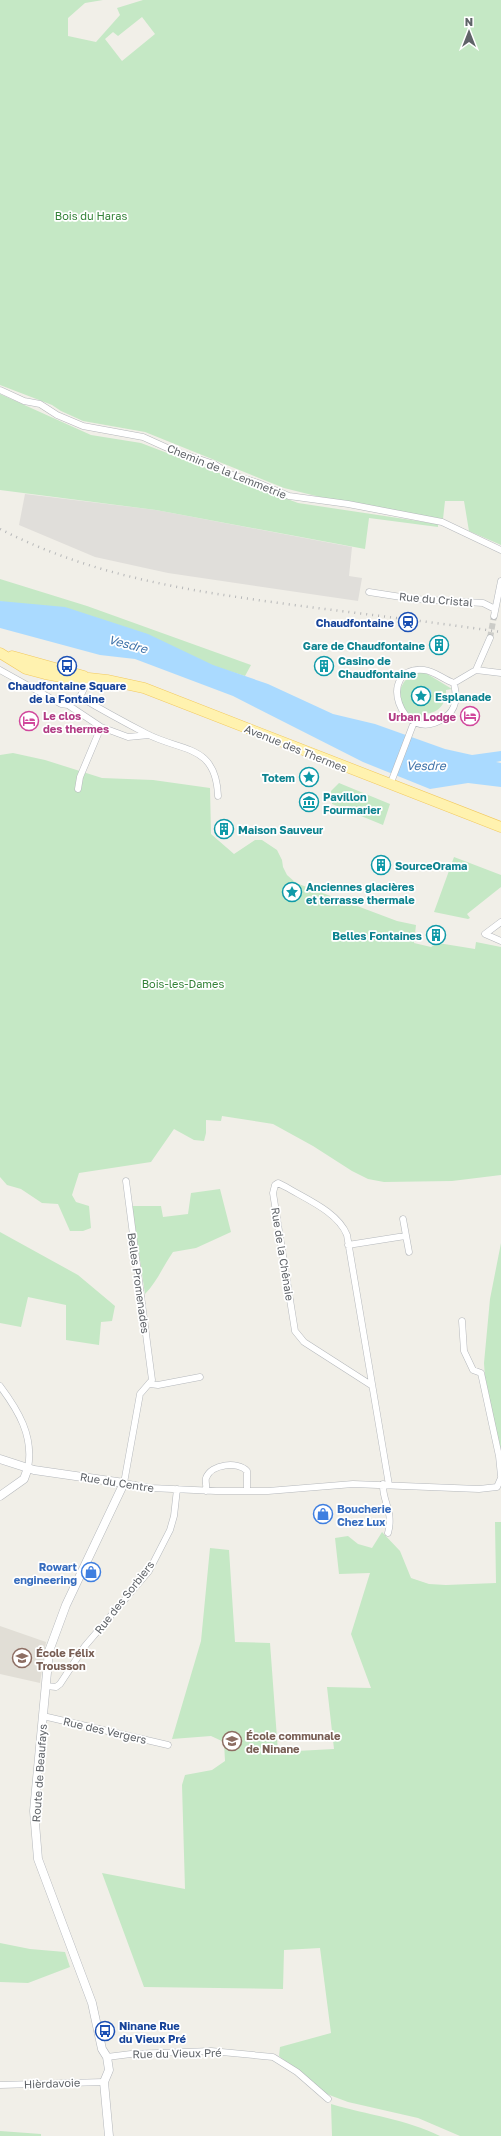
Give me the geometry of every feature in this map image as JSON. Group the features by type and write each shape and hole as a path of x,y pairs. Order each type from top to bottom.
{"main road":[{"name":"Avenue des Thermes","path":"0,653 26,669 45,674 72,679 89,678 122,682 144,688 501,827"}],"street":[{"name":"Chemin de la Lemmetrie","path":"0,390 24,401 40,404 57,415 83,426 144,437 174,451 214,464 230,474 258,483 289,496 348,504 442,522 501,550"},
{"path":"494,616 501,581"},
{"name":"Rue du Cristal","path":"369,592 414,599 483,603 495,609"},
{"path":"454,683 476,670 490,638"},
{"path":"0,670 61,704 68,705 101,727 128,737 149,735"},
{"path":"425,670 454,683 456,703 448,716 433,723 414,722 400,710 396,700 397,690 402,679 412,672 425,670"},
{"path":"476,670 501,673"},
{"path":"68,705 80,697 89,678"},
{"path":"80,697 149,735 196,752 215,772 218,796"},
{"path":"390,785 414,722"},
{"path":"78,789 80,777 101,727"},
{"path":"501,922 486,934 501,941"},
{"name":"Belles Promenades","path":"126,1181 152,1380 150,1384"},
{"name":"Rue de la Chênaie","path":"371,1385 304,1342 296,1331 273,1193 275,1185 278,1183 286,1186 336,1218 343,1226 348,1246 371,1385 386,1484 382,1490 390,1515 388,1532"},
{"path":"403,1219 409,1252"},
{"path":"348,1246 405,1236"},
{"path":"462,1321 464,1351 473,1370 481,1373 501,1477"},
{"path":"124,1483 140,1394 150,1384 158,1386 200,1377"},
{"path":"0,1386 16,1408 26,1430 29,1460 24,1479 0,1496"},
{"name":"Rue du Centre","path":"0,1459 28,1468 151,1488 206,1491 247,1491 353,1484 386,1484 422,1488 479,1489 497,1487 501,1477"},
{"path":"206,1491 206,1478 214,1468 229,1465 247,1471 247,1491"},
{"name":"Route de Beaufays","path":"109,2136 104,2082 109,2070 108,2057 102,2049 92,2003 38,1859 34,1810 49,1652 59,1625 124,1483"},
{"name":"Rue des Sorbiers","path":"46,1686 56,1687 60,1684 85,1646 149,1571 170,1530 174,1516 177,1489"},
{"name":"Rue des Vergers","path":"43,1716 168,1745"},
{"name":"Rue du Vieux Pré","path":"108,2057 131,2054 211,2051 273,2057 297,2072 328,2099"},
{"name":"Hièrdavoie","path":"0,2085 104,2082"}],"shaded area":[{"path":"25,494 156,510 352,547 349,576 362,578 358,601 168,573 95,557 19,525"},
{"name":"École Félix Trousson","path":"0,1626 46,1642 40,1683 0,1674"}],"green space":[{"name":"Bois du Haras","path":"0,0 103,0 85,3 68,18 68,36 96,42 120,15 117,8 143,0 501,0 501,545 469,531 464,501 445,501 443,519 320,497 284,488 145,432 83,421 61,411 52,405 0,385","holes":["142,17 155,34 122,61 105,39 113,32 118,36"]},
{"path":"0,394 91,435 141,443 298,503 438,524 438,527 369,518 365,549 156,510 0,490"},
{"path":"0,579 87,606 251,665 245,676 0,601"},
{"path":"424,672 452,689 446,690 445,700 437,710 428,714 423,714 423,721 406,714 398,696 406,679 413,674"},
{"name":"Bois-les-Dames","path":"13,753 45,760 102,778 153,780 210,788 211,834 234,854 255,840 262,840 277,850 287,875 296,883 397,921 416,925 414,943 431,947 438,943 475,949 476,942 501,947 501,1175 452,1181 384,1182 368,1179 273,1124 222,1116 221,1121 206,1120 206,1133 204,1141 194,1140 174,1129 151,1162 79,1173 72,1195 76,1202 89,1206 91,1228 83,1231 70,1231 58,1204 42,1203 21,1189 7,1185 0,1177 0,755"},
{"path":"339,783 390,804 383,825 332,804 331,791"},
{"path":"454,857 501,875 501,887 467,914 470,918 468,919 434,912"},
{"path":"220,1189 231,1232 196,1248 173,1252 145,1294 132,1206 161,1206 163,1217 188,1214 191,1193"},
{"path":"0,1232 78,1275 115,1306 112,1321 101,1322 99,1345 66,1340 66,1305 28,1297 21,1327 0,1323"},
{"path":"501,1243 501,1454 485,1378 484,1363 490,1299"},
{"path":"495,1522 501,1522 501,2136 460,2136 418,2118 348,2102 324,2093 279,2056 280,2047 331,2033 320,1948 284,1950 283,1989 144,1987 102,1873 185,1889 182,1785 185,1775 212,1770 225,1761 224,1742 211,1736 172,1739 201,1641 210,1548 229,1550 235,1642 270,1643 278,1752 334,1749 327,1687 371,1688 351,1634 370,1573 339,1574 335,1538 348,1536 358,1544 372,1548 382,1532 400,1551 411,1578 429,1584 446,1585 496,1583"},
{"path":"0,1943 30,1949 65,1952 70,1967 28,1983 0,1982"},
{"path":"331,2104 414,2125 440,2136 332,2136"},
{"path":"0,2131 41,2134 41,2136 0,2136"}],"water":[{"name":"Vesdre","path":"0,601 65,607 148,634 213,665 268,684 333,714 375,724 445,749 472,755 501,751 501,761 496,762 501,763 501,787 468,783 430,789 363,762 233,696 135,659 100,655 0,628"},
{"path":"426,687 430,689 432,693 430,697 426,699 422,697 420,693 422,689"}],"tunnel":[{"path":"490,638 494,616"}],"railway":[{"path":"0,529 71,559 143,580 255,600 501,632"}],"place":[{"name":"Chaudfontaine","path":"408,622"},
{"name":"Gare de Chaudfontaine","path":"439,645"},
{"name":"Chaudfontaine Square de la Fontaine","path":"67,666"},
{"name":"Casino de Chaudfontaine","path":"324,666"},
{"name":"Esplanade","path":"421,696"},
{"name":"Urban Lodge","path":"470,716"},
{"name":"Le clos des thermes","path":"29,721"},
{"name":"Totem","path":"309,777"},
{"name":"Pavillon Fourmarier","path":"309,802"},
{"name":"Maison Sauveur","path":"224,829"},
{"name":"SourceOrama","path":"381,865"},
{"name":"Anciennes glacières et terrasse thermale","path":"292,892"},
{"name":"Belles Fontaines","path":"436,935"},
{"name":"Boucherie Chez Lux","path":"323,1514"},
{"name":"Rowart engineering","path":"91,1572"},
{"name":"École Félix Trousson","path":"22,1658"},
{"name":"École communale de Ninane","path":"232,1741"},
{"name":"Ninane Rue du Vieux Pré","path":"105,2031"}]}
